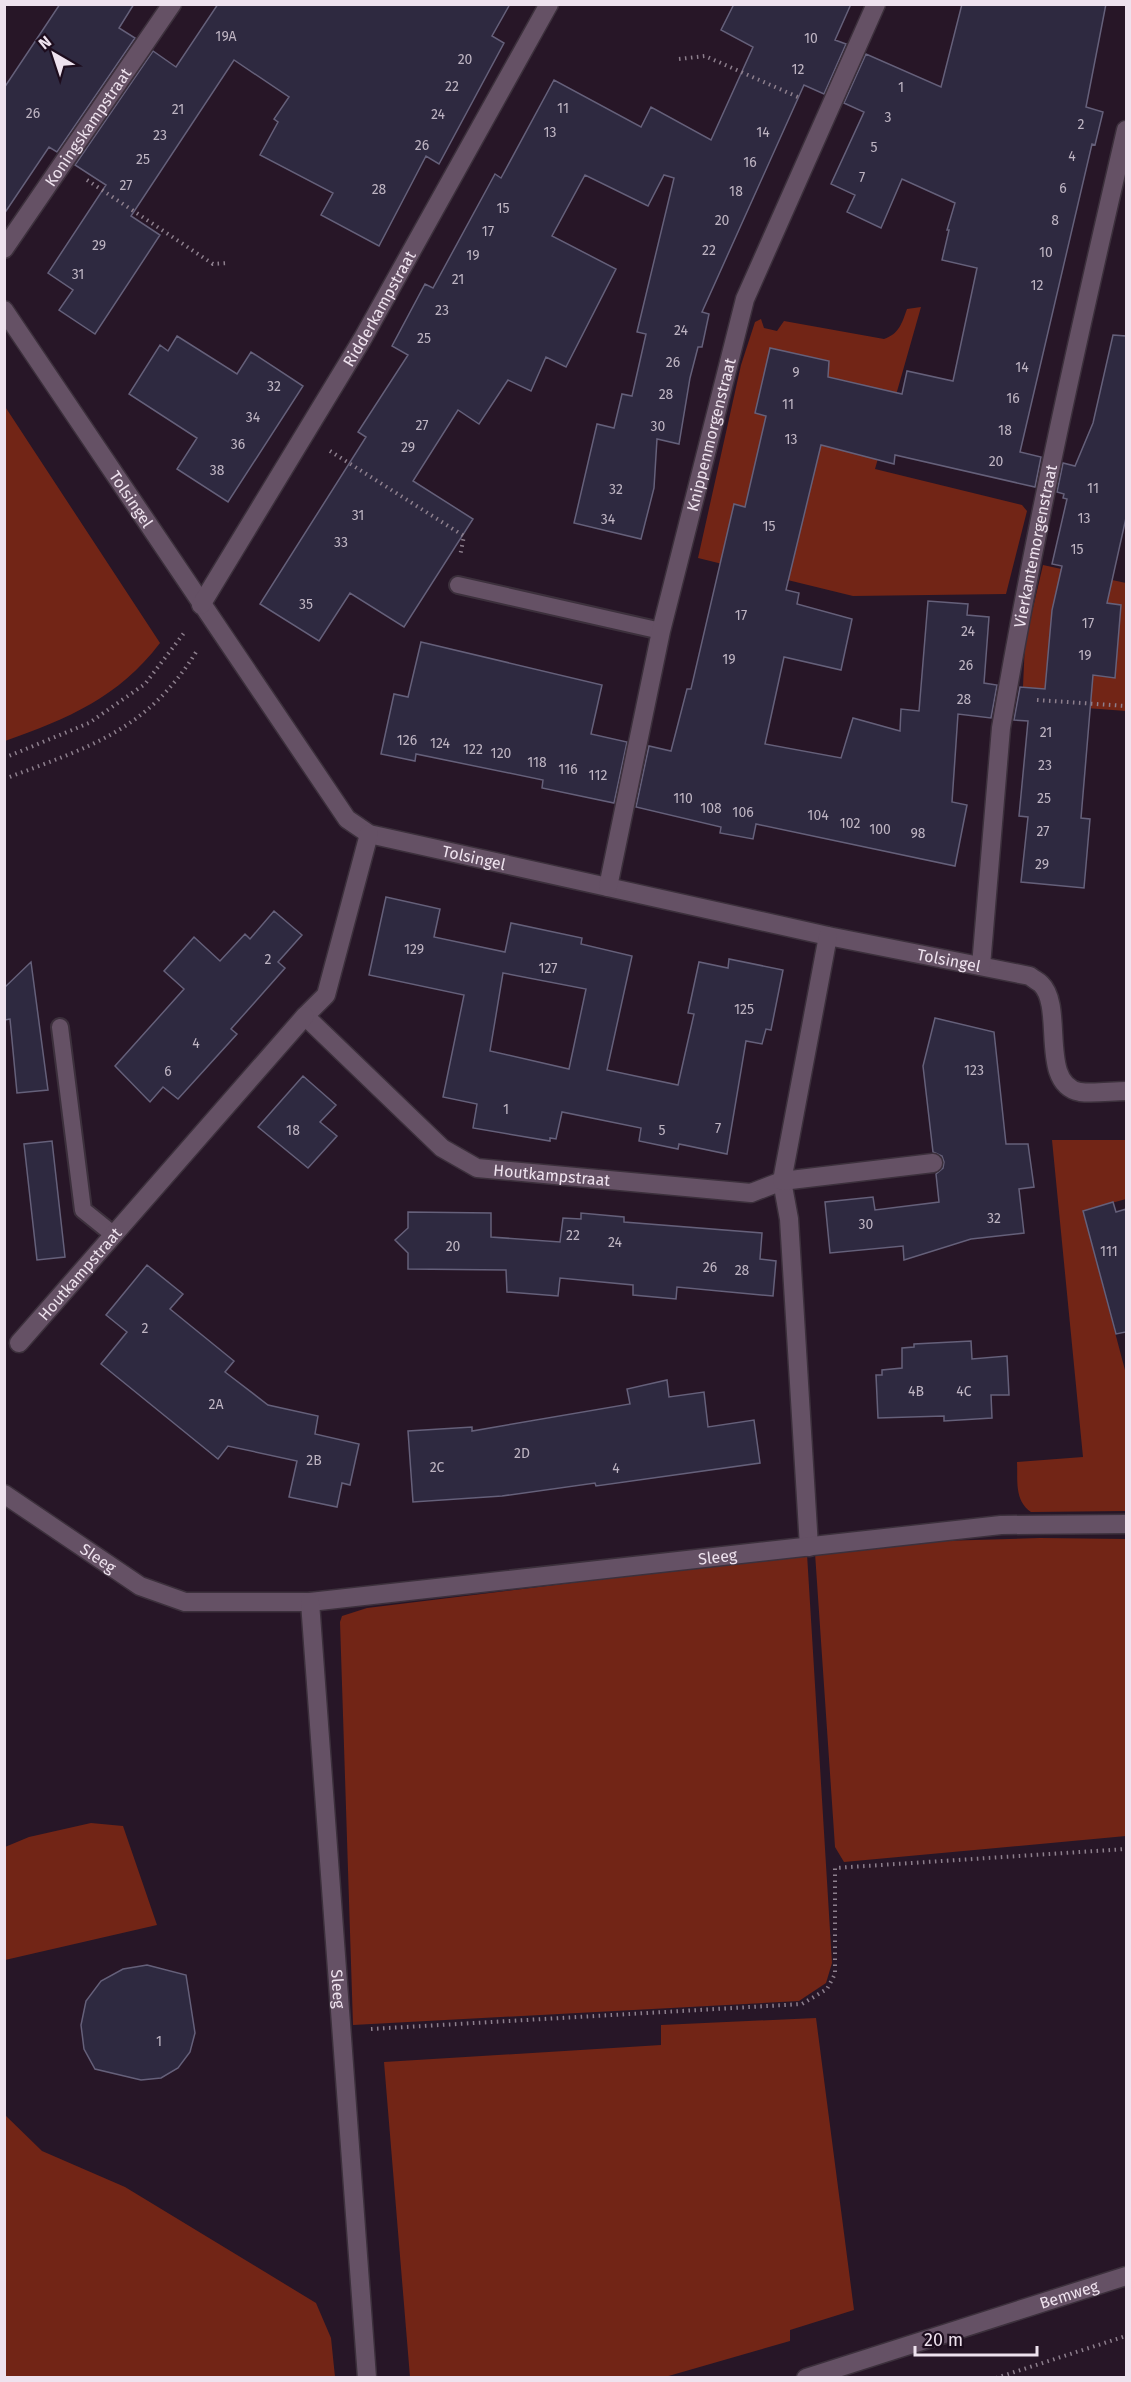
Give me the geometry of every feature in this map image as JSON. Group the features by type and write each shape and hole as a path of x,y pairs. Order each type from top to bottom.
{"street":[{"name":"Koningskampstraat","path":"4,249 64,165 172,4"},
{"name":"Ridderkampstraat","path":"201,605 363,338 549,4"},
{"name":"Knippenmorgenstraat","path":"608,887 661,631 745,299 876,4"},
{"name":"Vierkantemorgenstraat","path":"981,966 1000,739 1024,591 1126,130"},
{"name":"Tolsingel","path":"4,310 201,605 348,819 369,834 828,936 1030,976 1043,985 1049,1000 1059,1074 1066,1085 1079,1092 1126,1091"},
{"name":"Houtkampstraat","path":"19,1343 305,1016 326,995 369,834"},
{"path":"809,1547 788,1211 782,1180 828,936"},
{"name":"Houtkampstraat","path":"305,1016 442,1148 477,1168 751,1193 782,1180 933,1163"},
{"name":"Sleeg","path":"4,1494 140,1586 185,1602 310,1602 1001,1525 1126,1524"},
{"name":"Sleeg","path":"310,1602 368,2378"},
{"name":"Bemweg","path":"806,2378 1126,2276"}],"lane":[{"path":"458,585 661,631"},
{"path":"60,1027 83,1210 114,1235"}],"path":[{"path":"679,59 705,56 828,111"},
{"path":"64,165 213,264 227,263"},
{"path":"304,434 464,536 454,584 458,585"},
{"path":"4,758 89,723 145,684 190,624 201,605"},
{"path":"4,779 76,752 119,731 144,714 179,678 214,624"},
{"path":"1006,698 1126,706"},
{"path":"341,2031 802,2004 826,1989 835,1974 835,1868 1126,1849"},
{"path":"996,2378 1126,2336"}],"shaded area":[{"path":"921,307 875,469 1022,505 1027,511 1006,594 853,596 698,558 741,365 755,322 761,319 764,328 777,331 784,321 884,339 897,331 907,309"},
{"path":"4,405 160,643 127,678 91,704 50,724 5,741"},
{"path":"1043,565 1126,583 1126,711 1086,708 1022,709 1025,642"},
{"path":"1052,1140 1126,1140 1126,1199 1083,1211 1126,1374 1126,1511 1031,1512 1019,1496 1017,1462 1083,1457"},
{"path":"1040,1538 1126,1539 1126,1836 844,1862 835,1847 815,1553 940,1541"},
{"path":"807,1554 832,1963 826,1983 799,2001 353,2025 340,1622 342,1616 367,1608"},
{"path":"91,1823 123,1826 157,1925 5,1960 5,1847 29,1837"},
{"path":"816,2018 854,2310 790,2330 790,2341 665,2377 410,2377 384,2062 661,2045 661,2025"},
{"path":"5,2115 42,2151 125,2187 316,2303 331,2338 335,2377 5,2377"}],"building":[{"path":"60,4 134,4 119,28 135,38 57,152 49,147 4,214 4,88"},
{"path":"218,4 510,4 492,36 504,43 439,164 426,156 379,246 321,215 333,193 260,155 278,122 274,119 289,97 234,60 131,216 160,235 95,334 59,310 73,290 48,273 106,185 75,165 153,51 176,67"},
{"path":"734,4 851,4 835,40 846,44 824,94 804,85 702,312 709,314 702,347 698,347 690,378 679,444 657,439 654,488 641,539 574,523 597,424 614,428 622,394 632,396 646,334 637,332 674,178 664,175 648,206 585,175 552,236 616,269 566,367 546,357 531,391 508,380 479,424 458,410 413,481 473,519 404,627 350,593 319,641 260,604 366,437 358,432 408,355 392,346 425,284 433,288 495,174 501,178 554,80 641,127 651,107 711,140 753,47 721,30"},
{"path":"962,4 1106,4 1086,107 1103,112 1095,145 1092,144 1020,452 1041,457 1035,487 895,455 894,464 821,445 786,590 799,593 797,604 852,619 841,670 784,657 765,744 841,758 853,718 900,731 901,709 919,711 928,601 968,604 967,615 989,617 984,683 997,685 991,718 958,714 952,802 967,805 955,866 756,824 753,839 720,833 721,827 636,807 649,746 671,751 687,689 691,689 734,504 745,507 766,416 755,413 770,348 829,361 828,377 902,394 907,371 953,381 977,268 942,260 955,203 902,179 881,228 847,212 855,195 831,184 864,112 844,103 866,54 941,87"},
{"path":"1113,335 1126,336 1126,518 1107,603 1121,605 1115,678 1093,675 1081,818 1090,819 1084,888 1021,882 1028,817 1019,816 1028,721 1014,720 1020,687 1045,689 1052,610 1062,566 1052,564 1067,499 1063,498 1064,494 1057,492 1063,463 1075,466 1093,423"},
{"path":"177,336 237,374 251,352 303,386 228,502 177,469 197,438 129,394 160,345 168,351"},
{"path":"421,642 602,685 591,734 627,742 614,803 542,788 543,780 416,754 415,761 381,754 394,694 408,697"},
{"path":"386,897 440,909 434,937 505,952 511,923 582,938 581,944 632,956 607,1070 678,1085 694,1014 688,1013 699,962 728,968 729,959 783,970 771,1030 766,1029 762,1044 746,1041 727,1154 679,1144 678,1149 639,1141 641,1128 562,1112 556,1139 550,1138 550,1141 473,1128 477,1104 443,1097 464,995 369,975","holes":["503,973 586,989 569,1069 490,1051"]},
{"path":"274,911 302,935 278,962 285,968 231,1029 237,1034 178,1099 163,1087 150,1102 115,1066 184,989 164,971 194,937 220,961 245,934 250,939"},
{"path":"31,962 48,1090 17,1093 10,1019 4,1020 4,988"},
{"path":"935,1018 994,1032 1006,1144 1028,1144 1034,1187 1019,1189 1024,1233 971,1239 904,1260 903,1246 830,1253 825,1202 873,1197 875,1210 939,1202 936,1174 943,1168 944,1162 942,1156 933,1152 923,1066"},
{"path":"303,1076 336,1105 320,1122 337,1136 308,1168 258,1127"},
{"path":"52,1141 65,1257 37,1260 24,1144"},
{"path":"1113,1202 1116,1212 1126,1209 1126,1332 1116,1334 1083,1211"},
{"path":"408,1212 491,1213 491,1237 560,1242 563,1218 581,1219 581,1213 624,1217 624,1222 762,1233 760,1259 776,1261 773,1296 677,1287 676,1299 633,1295 633,1285 560,1278 558,1296 507,1292 506,1270 408,1269 408,1253 395,1240 408,1228"},
{"path":"147,1265 183,1294 170,1309 234,1361 225,1372 268,1405 318,1416 315,1434 359,1444 350,1485 342,1483 337,1507 289,1497 297,1461 228,1446 218,1459 101,1364 127,1332 106,1315"},
{"path":"971,1341 972,1359 1007,1356 1009,1395 991,1395 992,1418 944,1421 944,1416 878,1418 876,1375 882,1375 882,1370 902,1368 902,1348 914,1347 914,1344"},
{"path":"667,1380 669,1397 704,1392 708,1427 754,1420 760,1463 596,1486 595,1483 502,1496 413,1502 408,1431 472,1427 472,1431 630,1404 627,1389"},
{"path":"147,1965 186,1975 195,2033 190,2052 178,2068 161,2078 141,2080 95,2069 84,2049 81,2025 86,2001 101,1981 123,1969"}]}
